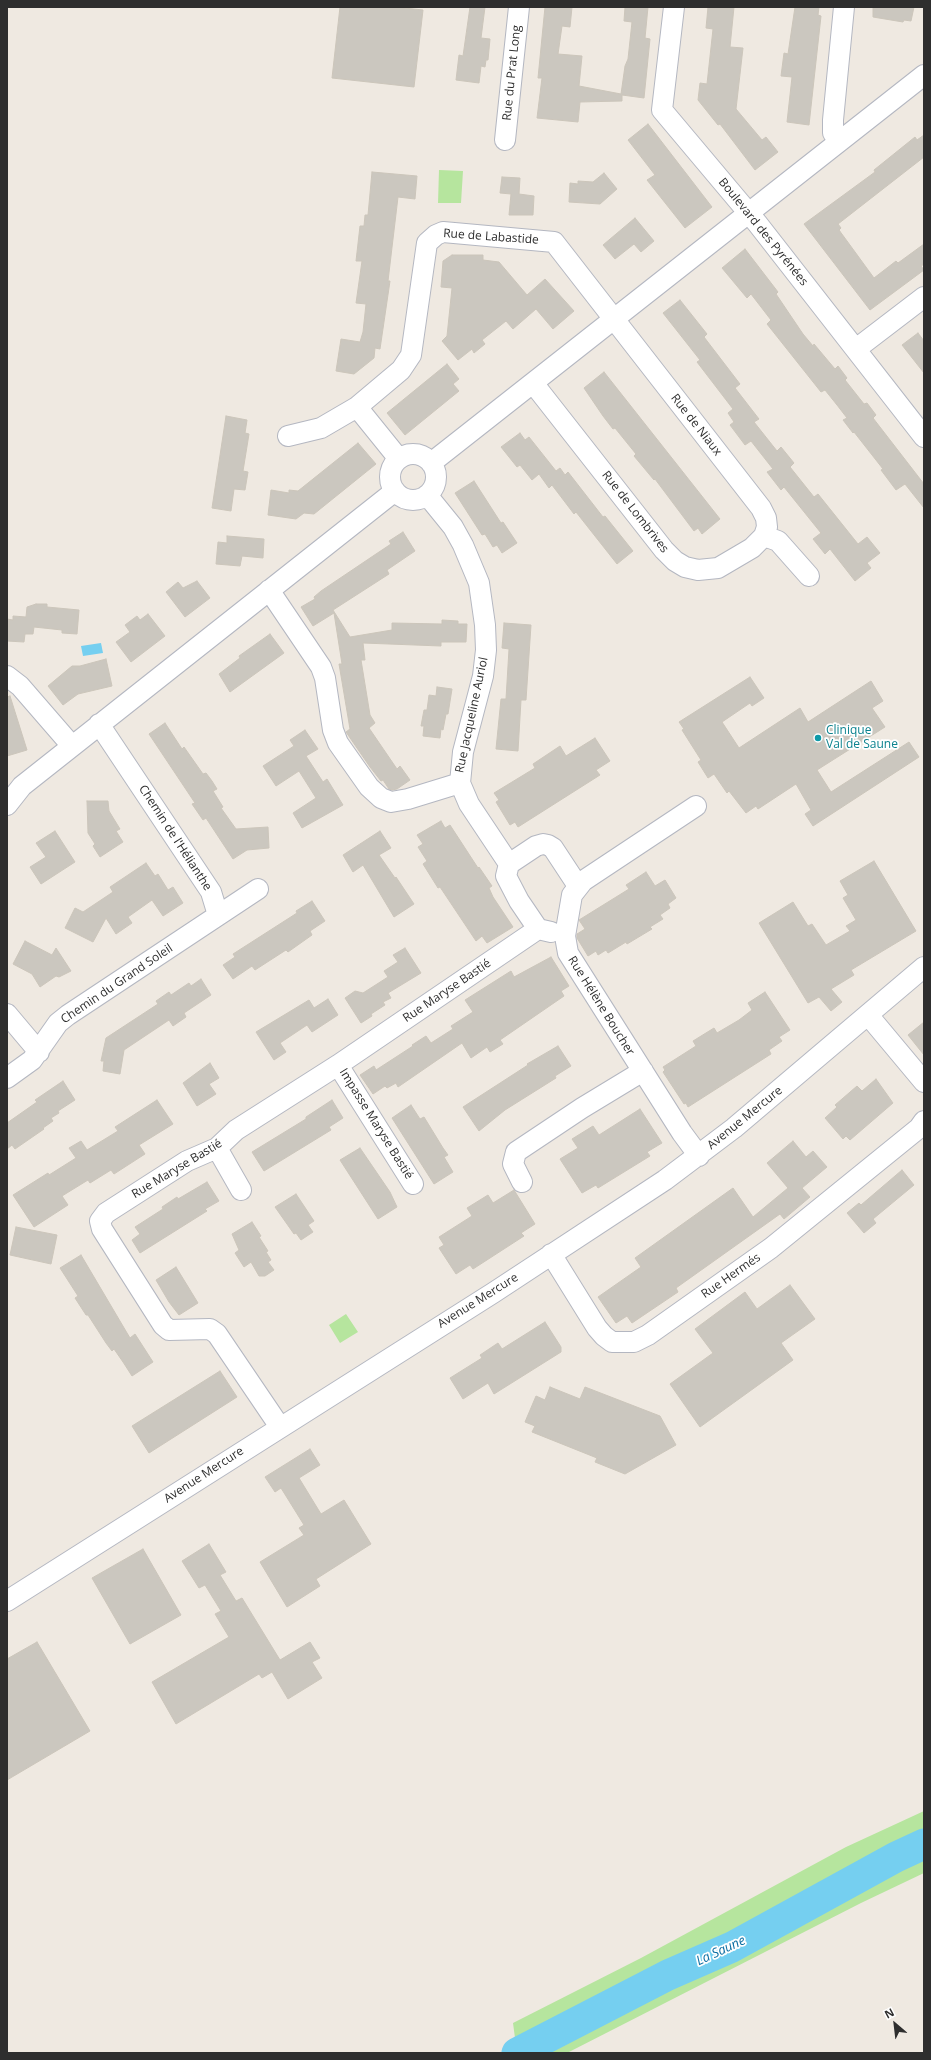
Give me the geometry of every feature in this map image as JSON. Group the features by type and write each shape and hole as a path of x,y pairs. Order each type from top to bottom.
{"street":[{"name":"Rue du Prat Long","path":"505,140 519,7"},
{"name":"Boulevard des Pyrénées","path":"674,7 662,110 749,213 924,438"},
{"path":"839,141 833,133 833,120 844,7"},
{"path":"431,463 924,75"},
{"name":"Rue de Labastide","path":"288,436 321,428 357,407 401,370 411,355 426,247 432,238 439,233 554,242 614,318"},
{"path":"856,349 924,297"},
{"name":"Rue de Niaux","path":"614,318 761,508 767,527 764,536"},
{"name":"Rue de Lombrives","path":"533,383 664,550 675,561 685,567 698,570 718,568 752,548 764,536"},
{"path":"357,407 399,459"},
{"path":"416,454 425,457 431,463 435,471 436,480 433,488 427,495 419,499 410,500 401,497 394,491 391,482 391,474 393,466 399,459 407,455 416,454"},
{"path":"7,805 22,786 394,491"},
{"name":"Rue Jacqueline Auriol","path":"427,495 452,527 472,563 479,583 484,612 486,650 483,676 467,731 459,776 460,783 469,804 509,864"},
{"path":"764,536 778,541 809,576"},
{"path":"269,590 321,667 325,678 333,730 338,743 369,787 381,798 391,802 408,799 460,783"},
{"path":"7,676 20,686 72,746"},
{"name":"Chemin de l'Hélianthe","path":"99,724 211,892 218,915"},
{"name":"Rue Hélène Boucher","path":"696,806 588,877 578,886 572,896 565,936 568,953 682,1133 699,1156"},
{"path":"565,936 538,929 509,884 506,876 509,864 536,846 543,844 548,845 553,848 578,886"},
{"path":"218,915 258,889"},
{"name":"Chemin du Grand Soleil","path":"7,1078 32,1060 58,1023 68,1015 218,915"},
{"name":"Rue Maryse Bastié","path":"280,1427 224,1340 210,1329 170,1330 163,1325 102,1229 100,1221 106,1213 181,1165 217,1148 236,1130 338,1065 538,929"},
{"name":"Avenue Mercure","path":"7,1601 492,1293 665,1180 699,1156 734,1128 924,967"},
{"path":"7,1014 39,1052"},
{"path":"868,1015 924,1082"},
{"name":"Impasse Maryse Bastié","path":"338,1065 413,1184"},
{"path":"522,1182 513,1164 516,1152 643,1071"},
{"name":"Rue Hermés","path":"551,1254 597,1328 604,1336 612,1342 634,1342 648,1335 771,1248 907,1138 924,1122"},
{"path":"217,1148 241,1190"}],"green space":[{"path":"439,170 463,171 461,203 438,203"},
{"path":"346,1314 358,1332 340,1343 329,1325"},
{"path":"924,1811 924,1873 861,1903 567,2053 517,2053 513,2023 641,1958 846,1847"}],"water":[{"path":"101,643 103,653 83,656 81,646"}],"building":[{"path":"340,7 395,7 423,10 414,87 332,78"},
{"path":"470,7 485,7 481,38 490,39 488,60 486,60 485,67 481,66 479,83 456,80 459,55 463,56"},
{"path":"545,7 572,7 570,27 562,26 558,54 582,56 579,86 621,94 625,66 628,59 632,22 624,21 625,7 648,7 645,38 650,39 644,98 622,95 622,101 580,102 578,122 537,118 542,78 538,78"},
{"path":"708,7 734,7 730,47 743,48 736,109 762,140 766,137 778,152 755,170 720,124 718,125 698,100 700,83 707,84 713,29 706,28"},
{"path":"795,7 819,7 818,15 821,16 809,125 787,122 792,77 781,76 784,53 788,54"},
{"path":"873,7 914,7 911,21 904,20 903,22 873,17"},
{"path":"648,124 712,207 685,228 647,180 655,175 628,140"},
{"path":"924,135 924,157 838,224 841,228 839,230 874,278 896,261 898,263 924,244 924,264 921,266 924,270 870,310 804,224 875,172 874,170 915,137 917,140"},
{"path":"372,172 417,176 415,199 398,197 388,281 390,281 380,349 375,348 374,358 354,374 336,371 341,339 360,342 363,332 366,304 356,303 362,261 356,261 360,226 364,226 365,215 368,215"},
{"path":"604,173 617,189 600,204 569,202 570,183 578,184 578,181 593,182"},
{"path":"502,177 520,178 519,194 534,196 533,215 509,215 511,194 500,193"},
{"path":"635,218 654,241 641,252 634,244 615,259 603,245"},
{"path":"745,249 778,292 776,294 803,334 813,346 814,344 835,369 838,366 847,378 845,380 864,404 867,403 876,415 873,418 924,484 924,508 905,484 896,490 881,470 883,469 843,420 847,418 837,405 825,390 821,392 767,324 771,320 751,294 747,298 722,268"},
{"path":"452,255 483,255 483,260 499,262 527,295 545,279 574,311 553,329 536,309 513,329 506,321 482,340 485,344 474,353 472,349 458,360 442,341 447,336 452,288 441,287 443,261"},
{"path":"680,300 707,334 704,337 740,384 735,388 759,419 754,422 777,451 781,447 794,463 790,467 814,497 818,494 858,544 867,537 880,553 867,563 871,568 855,581 830,549 825,554 813,539 821,533 784,487 781,490 767,472 773,469 751,441 745,445 730,425 734,422 728,413 733,409 697,362 700,360 663,313"},
{"path":"918,333 924,341 924,373 902,345"},
{"path":"447,364 459,379 453,384 459,391 405,435 387,413"},
{"path":"604,372 720,519 702,534 698,528 694,531 655,479 654,480 634,456 636,454 603,416 584,388"},
{"path":"226,416 247,420 245,433 249,434 243,471 248,472 245,490 234,489 231,511 212,508"},
{"path":"520,433 525,440 529,437 556,471 560,468 565,475 568,472 603,517 605,516 633,551 617,564 576,512 574,514 552,485 549,488 539,474 532,480 520,465 517,467 501,447"},
{"path":"358,443 376,464 314,514 304,513 296,519 268,515 271,490 289,493 289,490 298,491"},
{"path":"474,481 501,523 503,522 517,543 502,553 497,545 493,547 485,534 482,535 455,493"},
{"path":"403,532 415,551 387,570 389,574 333,610 350,637 392,630 392,623 442,624 442,620 458,621 458,624 467,624 466,642 441,642 441,646 363,643 365,660 361,660 370,715 375,723 369,728 397,769 400,766 410,780 397,789 392,790 389,789 383,780 381,781 346,732 350,729 339,664 342,664 334,613 313,626 301,607 315,599 314,597 321,591 391,544 389,541"},
{"path":"227,536 264,539 263,558 242,556 240,566 216,564 218,542 227,543"},
{"path":"197,581 210,598 185,617 166,592 178,582 183,588"},
{"path":"36,604 47,604 47,607 79,610 77,634 62,633 62,630 34,627 33,634 25,634 24,642 7,641 7,619 13,620 13,616 26,617 27,607"},
{"path":"148,614 165,636 131,662 116,642 130,632 125,625 137,616 140,620"},
{"path":"504,623 531,625 526,700 521,700 518,751 496,749 501,699 506,699 509,649 502,648"},
{"path":"270,634 284,653 230,692 219,674 240,658 239,656"},
{"path":"106,659 112,686 78,694 63,705 48,686 72,666 80,666"},
{"name":"Clinique Val de Saune","path":"750,677 764,698 752,706 750,703 722,722 739,748 800,708 808,722 871,681 883,701 872,708 885,727 817,770 831,792 909,742 919,757 813,826 805,814 811,810 796,784 758,809 756,806 746,813 729,791 727,793 714,774 708,778 698,762 701,760 682,730 684,729 679,722"},
{"path":"437,687 452,689 448,714 446,714 443,730 441,729 440,738 423,736 424,726 421,726 424,710 427,710 429,695 436,696"},
{"path":"10,696 27,750 7,756 7,697"},
{"path":"165,723 182,749 184,747 203,774 206,773 212,781 217,789 213,791 223,807 221,808 236,829 268,827 269,848 247,850 233,859 206,818 203,820 192,804 195,803 149,734"},
{"path":"305,730 318,749 306,756 323,782 327,779 343,805 302,828 293,813 316,798 299,771 276,786 263,766 294,746 290,740"},
{"path":"595,738 610,761 596,770 600,775 518,827 515,822 510,825 496,802 499,800 494,793 535,768 533,764 560,746 566,756"},
{"path":"87,801 108,801 109,811 120,829 116,831 123,842 100,857 93,846 95,844 88,833"},
{"path":"441,821 445,828 450,825 478,868 479,867 492,886 489,888 493,897 513,927 487,943 482,936 476,941 440,887 438,888 423,864 427,861 418,847 423,844 417,835"},
{"path":"55,831 75,862 41,884 30,867 46,857 36,843"},
{"path":"380,831 391,848 379,855 414,904 394,917 363,865 353,872 343,855"},
{"path":"874,861 916,931 851,970 854,975 831,989 842,1002 831,1011 819,997 808,1003 759,923 793,902 808,926 812,924 826,945 850,931 846,926 856,920 843,898 848,895 840,881"},
{"path":"146,863 155,876 158,874 168,890 173,887 183,903 163,916 152,900 128,917 132,923 116,934 106,918 93,942 65,928 75,908 83,912 113,892 110,887"},
{"path":"646,872 655,886 665,880 676,898 668,904 670,908 660,915 663,919 650,927 652,929 627,944 626,942 608,953 606,950 598,955 596,951 588,956 577,938 577,934 585,929 579,920 629,889 626,885"},
{"path":"312,901 325,921 310,931 312,935 288,952 286,950 255,970 252,966 233,979 223,965 235,957 233,954 297,913 296,911"},
{"path":"25,941 52,955 56,948 71,971 59,977 56,976 40,987 32,974 13,964"},
{"path":"405,948 421,973 388,993 391,998 383,1002 385,1005 361,1023 345,998 355,991 363,993 388,977 384,971 398,962 393,955"},
{"path":"551,957 569,986 561,991 564,996 500,1040 503,1044 490,1052 487,1047 471,1058 462,1043 398,1087 396,1083 387,1088 385,1086 373,1094 360,1075 374,1066 376,1070 426,1036 431,1043 453,1029 451,1026 473,1012 465,1000 511,971 514,977"},
{"path":"201,979 211,995 184,1013 186,1017 173,1026 169,1020 124,1050 120,1074 103,1071 104,1061 101,1061 106,1038 158,1004 156,1001 169,992 171,995 189,983 191,986"},
{"path":"765,992 790,1030 779,1037 782,1041 769,1050 771,1054 688,1107 686,1103 684,1104 663,1072 665,1070 663,1067 696,1046 693,1041 714,1028 717,1033 739,1020 752,1010 748,1003"},
{"path":"328,999 338,1015 312,1032 307,1025 280,1043 286,1052 274,1060 256,1032 309,1000 314,1008"},
{"path":"924,1022 924,1055 908,1035"},
{"path":"558,1046 571,1066 555,1076 556,1078 505,1110 479,1131 463,1107 528,1065 527,1064"},
{"path":"210,1063 219,1078 209,1084 216,1094 197,1106 183,1083"},
{"path":"876,1079 893,1103 850,1140 846,1136 843,1139 825,1118 837,1107 835,1105 857,1086 862,1091"},
{"path":"63,1081 75,1100 58,1111 59,1113 51,1118 53,1121 43,1128 44,1129 15,1149 12,1145 7,1149 7,1123 37,1102 35,1100"},
{"path":"157,1100 173,1124 139,1145 145,1154 114,1174 111,1170 90,1183 88,1180 62,1196 68,1205 34,1227 13,1195 48,1173 49,1175 76,1158 69,1148 81,1141 87,1150 118,1131 115,1127"},
{"path":"332,1100 343,1118 329,1127 331,1130 264,1171 252,1152 306,1119 306,1117"},
{"path":"411,1105 420,1119 424,1117 448,1155 444,1157 453,1172 434,1184 392,1118"},
{"path":"640,1109 662,1143 647,1152 650,1156 598,1188 596,1185 582,1193 560,1159 578,1148 572,1139 593,1126 599,1135"},
{"path":"793,1141 806,1157 813,1151 827,1167 802,1188 810,1197 784,1219 780,1214 676,1288 678,1292 632,1323 627,1316 616,1323 598,1297 641,1267 635,1258 733,1188 753,1217 788,1188 767,1163"},
{"path":"360,1148 390,1192 397,1207 378,1219 340,1160"},
{"path":"902,1170 914,1185 873,1219 876,1223 864,1233 847,1213 859,1203 861,1205"},
{"path":"207,1182 219,1201 205,1209 207,1211 140,1253 132,1240 140,1234 135,1227 163,1209 162,1207 177,1197 178,1199"},
{"path":"514,1190 535,1224 521,1233 524,1236 473,1269 470,1265 456,1274 439,1248 444,1245 439,1237 472,1216 467,1208 488,1195 493,1203"},
{"path":"296,1194 314,1221 308,1225 313,1232 301,1240 296,1233 294,1234 275,1207"},
{"path":"252,1222 268,1251 266,1252 271,1260 268,1262 274,1270 265,1276 259,1276 251,1262 244,1267 235,1253 239,1250 232,1234"},
{"path":"16,1227 57,1235 51,1264 10,1255"},
{"path":"81,1255 130,1338 135,1334 153,1362 132,1376 114,1349 112,1351 88,1315 86,1315 75,1298 78,1296 60,1268"},
{"path":"176,1267 198,1303 179,1315 169,1302 156,1280"},
{"path":"790,1285 815,1319 781,1343 793,1360 700,1427 670,1384 713,1353 695,1329 745,1292 757,1309"},
{"path":"545,1322 561,1347 561,1352 494,1394 488,1383 463,1399 450,1378 482,1358 480,1355 498,1343 502,1349"},
{"path":"220,1371 237,1397 149,1453 132,1426"},
{"path":"550,1387 580,1399 585,1387 660,1416 676,1445 625,1474 595,1462 597,1458 532,1432 535,1426 525,1422 536,1396 545,1400"},
{"path":"310,1449 320,1465 299,1478 321,1514 344,1500 371,1544 316,1579 320,1586 287,1607 260,1562 304,1535 299,1528 304,1525 281,1488 275,1492 265,1477"},
{"path":"209,1544 226,1572 220,1575 236,1601 242,1598 280,1660 310,1642 320,1658 312,1662 322,1678 288,1699 272,1672 262,1678 259,1674 176,1724 152,1682 229,1637 215,1614 221,1611 205,1585 199,1588 182,1561"},
{"path":"143,1549 181,1615 130,1644 92,1578"},
{"path":"37,1642 90,1731 7,1780 7,1659"}],"waterway":[{"name":"La Saune","path":"517,2053 668,1975 732,1947 896,1857 924,1844"}],"place":[{"name":"Clinique Val de Saune","path":"818,738"}]}
